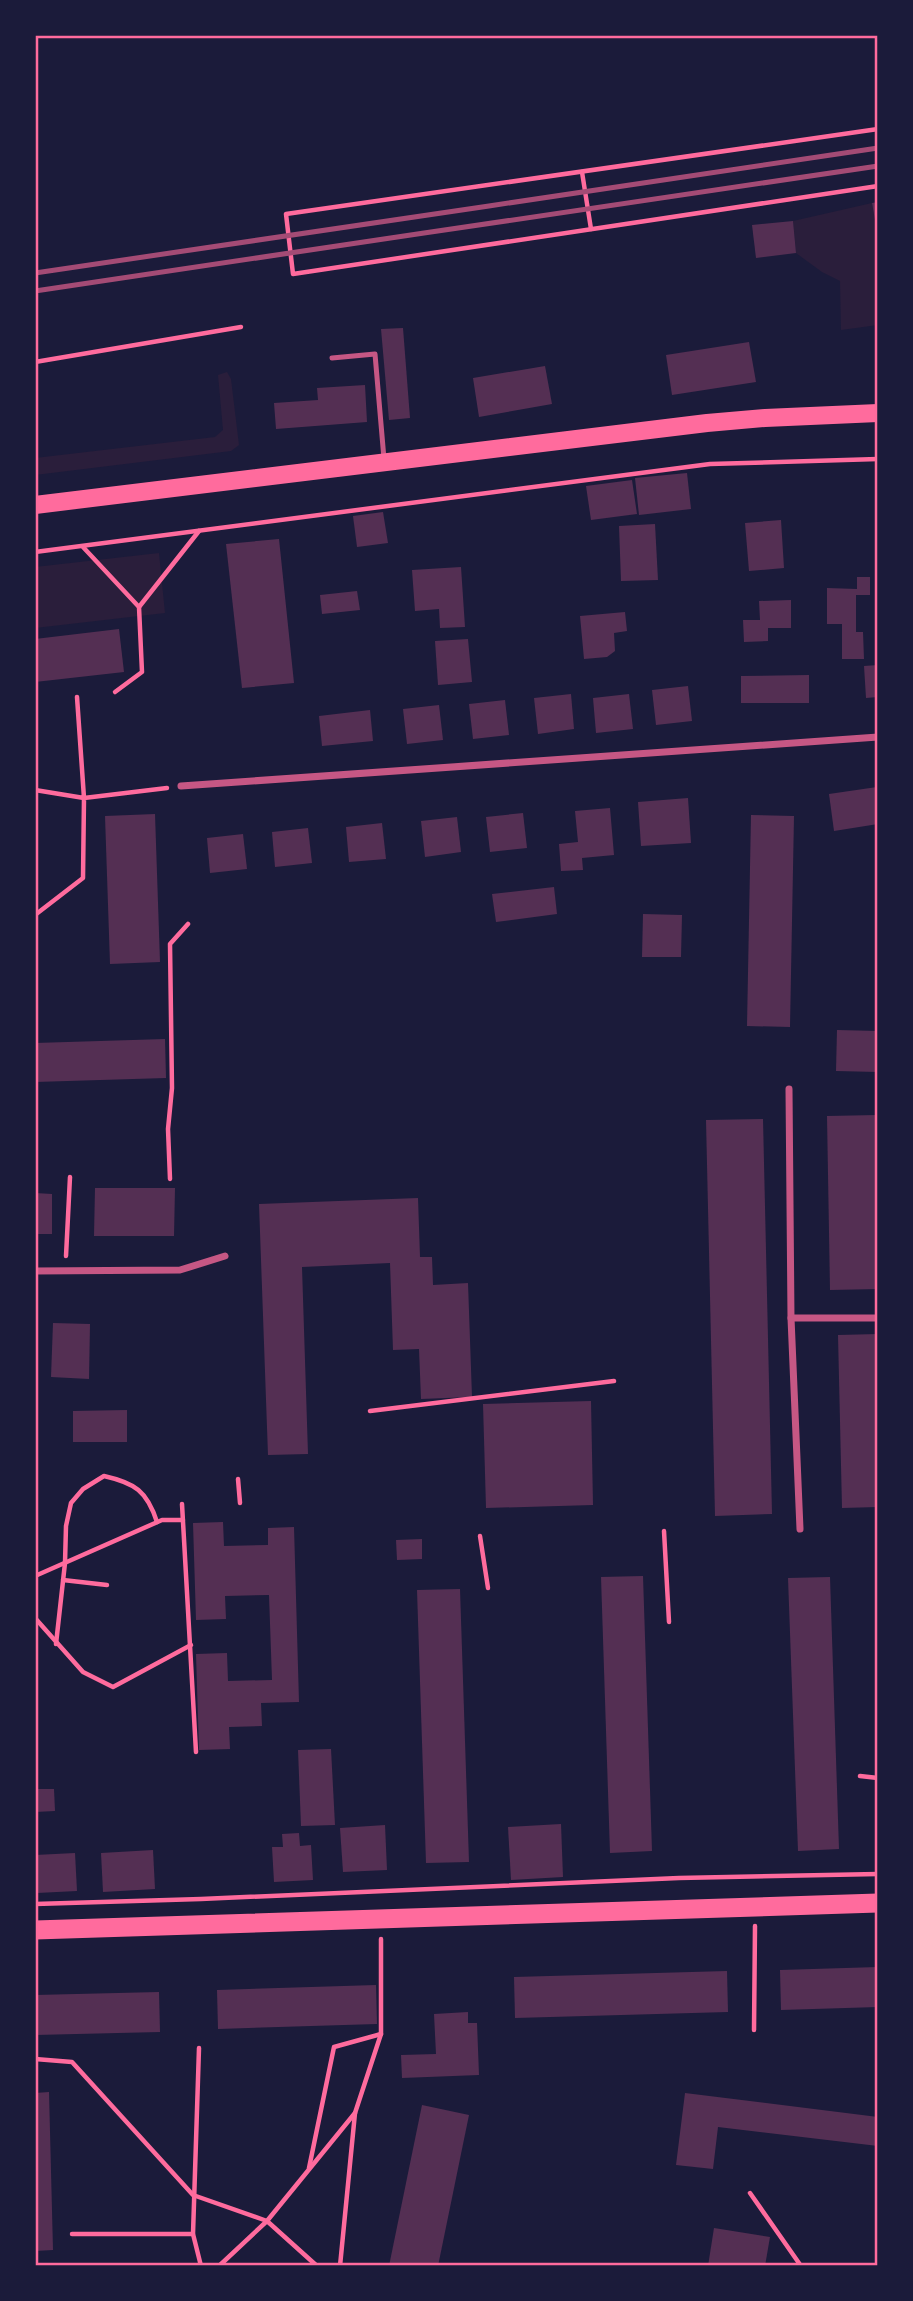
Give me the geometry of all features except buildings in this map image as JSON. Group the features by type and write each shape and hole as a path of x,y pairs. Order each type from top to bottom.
{"highway":[{"path":"35,1930 878,1903"}],"main road":[{"path":"35,505 719,422 878,413"}],"street":[{"path":"181,786 878,737"},
{"path":"789,1089 791,1318 800,1529"},
{"path":"35,1271 180,1270 225,1256"},
{"path":"791,1318 878,1318"}],"lane":[{"path":"332,358 374,354 385,462"}],"path":[{"path":"878,129 286,214 293,274 878,186"},
{"path":"582,172 591,229"},
{"path":"35,362 242,327"},
{"path":"35,552 710,464 878,460"},
{"path":"139,607 200,531"},
{"path":"83,546 139,607 142,673 115,692"},
{"path":"35,915 83,878 84,798 77,697"},
{"path":"35,790 84,798 181,786"},
{"path":"170,1179 170,944 188,924"},
{"path":"65,1271 70,1177"},
{"path":"370,1411 614,1381"},
{"path":"57,1644 66,1526 71,1503 83,1489 104,1476 138,1487 151,1504 157,1522"},
{"path":"238,1479 240,1503"},
{"path":"183,1504 196,1752"},
{"path":"35,1576 157,1522 183,1520"},
{"path":"664,1531 668,1622"},
{"path":"480,1536 488,1588"},
{"path":"63,1580 107,1586"},
{"path":"35,1618 83,1672 113,1687 191,1645"},
{"path":"859,1776 878,1778"},
{"path":"35,1904 679,1878 878,1874"},
{"path":"754,2030 757,1906"},
{"path":"340,2266 355,2113 382,2034 381,1918"},
{"path":"309,2169 334,2047 382,2034"},
{"path":"199,2048 192,2234 201,2266"},
{"path":"35,2059 72,2062 193,2196 267,2221 317,2266"},
{"path":"219,2266 267,2221 355,2113"},
{"path":"750,2193 801,2266"},
{"path":"72,2234 192,2234"}],"shaded area":[{"path":"872,203 878,236 878,325 841,330 840,281 796,253 793,221"},
{"path":"227,372 231,379 239,445 231,451 35,475 35,458 215,437 223,430 218,375"},
{"path":"159,553 165,613 35,628 35,567"}],"railway":[{"path":"35,273 878,148"},
{"path":"35,291 878,166"}]}
